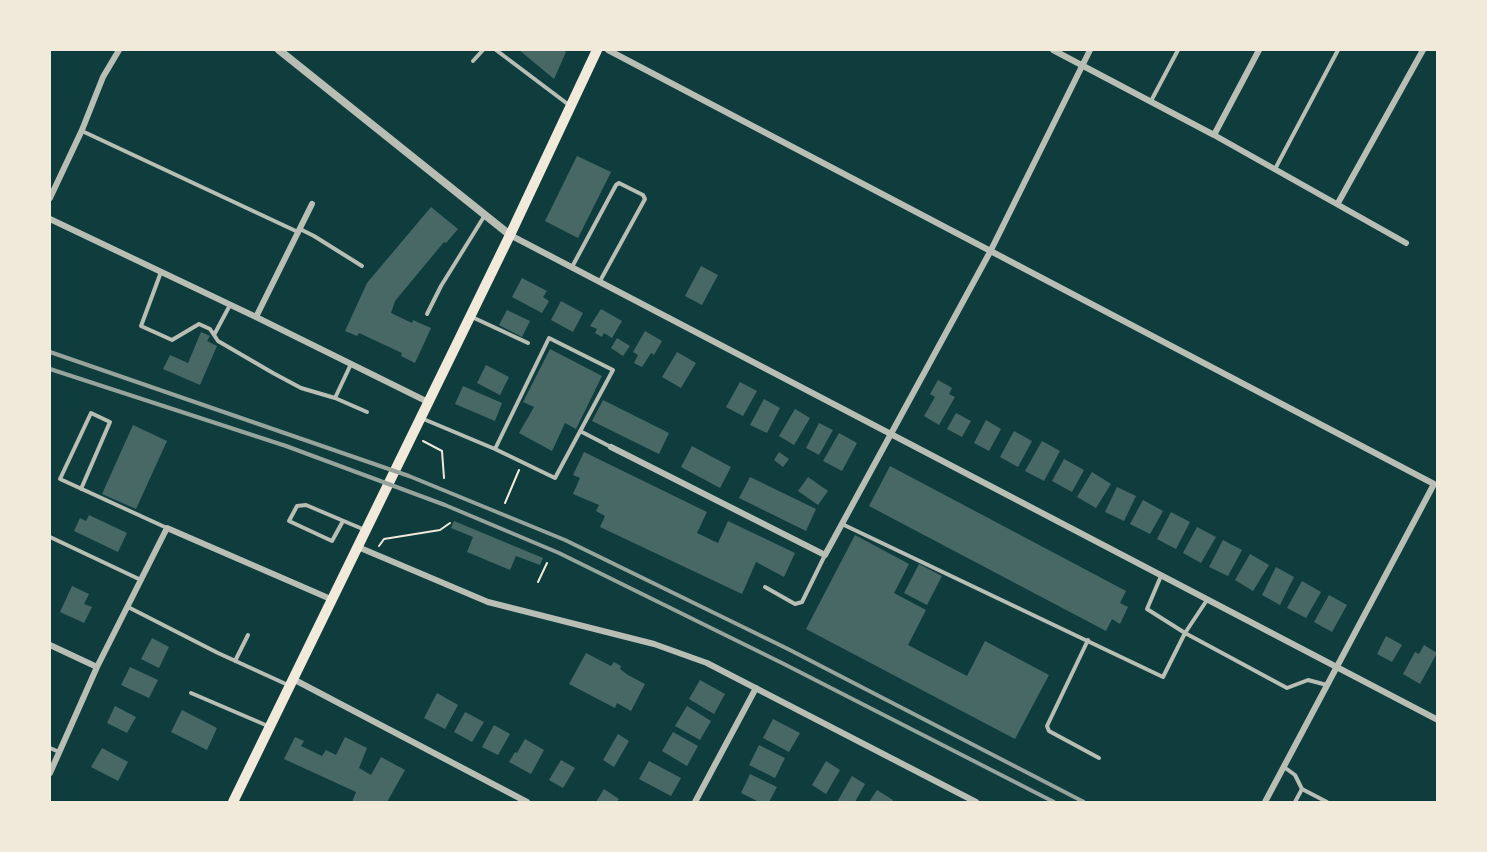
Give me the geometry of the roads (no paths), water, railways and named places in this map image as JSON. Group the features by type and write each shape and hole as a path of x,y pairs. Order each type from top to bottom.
{"main road":[{"path":"234,802 510,235 597,50"}],"street":[{"path":"50,198 103,78 118,50"},
{"path":"608,50 1434,484 1265,802"},
{"path":"1053,50 1214,135 1406,243"},
{"path":"611,447 825,555 990,252 1090,50"},
{"path":"1214,135 1259,50"},
{"path":"1338,203 1423,50"},
{"path":"286,51 510,235 1437,720"},
{"path":"256,317 312,204"},
{"path":"50,219 428,402"},
{"path":"50,773 97,666 167,528 333,600"},
{"path":"358,547 488,602 654,644 707,663 976,802"},
{"path":"50,645 97,666"},
{"path":"291,682 527,802"},
{"path":"695,802 756,687"}],"lane":[{"path":"473,61 483,50"},
{"path":"496,50 570,105"},
{"path":"1151,101 1178,50"},
{"path":"1275,169 1338,50"},
{"path":"82,130 314,236 362,266"},
{"path":"572,267 619,183 643,195 645,200 600,281"},
{"path":"428,314 441,286 485,214"},
{"path":"161,272 141,326 172,340 199,324 210,329 218,341 273,373 301,387 368,412"},
{"path":"214,335 230,305"},
{"path":"470,316 528,343"},
{"path":"421,418 495,449 555,478 613,370 549,339 495,449"},
{"path":"335,398 351,364"},
{"path":"81,489 110,422 91,412 60,479 81,489 167,528"},
{"path":"580,431 611,447"},
{"path":"343,521 332,542 289,521 297,506 306,505 366,530"},
{"path":"842,524 1163,677 1185,633 1207,599"},
{"path":"50,537 141,580"},
{"path":"765,586 795,604 802,602 825,555"},
{"path":"1161,575 1147,609 1185,633 1287,688 1308,680 1327,685"},
{"path":"127,607 235,661 291,682"},
{"path":"235,661 248,635"},
{"path":"1088,640 1047,726 1049,731 1099,758"},
{"path":"191,693 270,727"},
{"path":"50,748 58,752"},
{"path":"1284,767 1295,775 1302,789 1327,802"},
{"path":"1295,802 1302,789"}],"railway":[{"path":"50,352 409,476 565,540 788,649 1084,802"},
{"path":"50,369 286,446 445,505 559,553 784,664 1054,802"}]}
